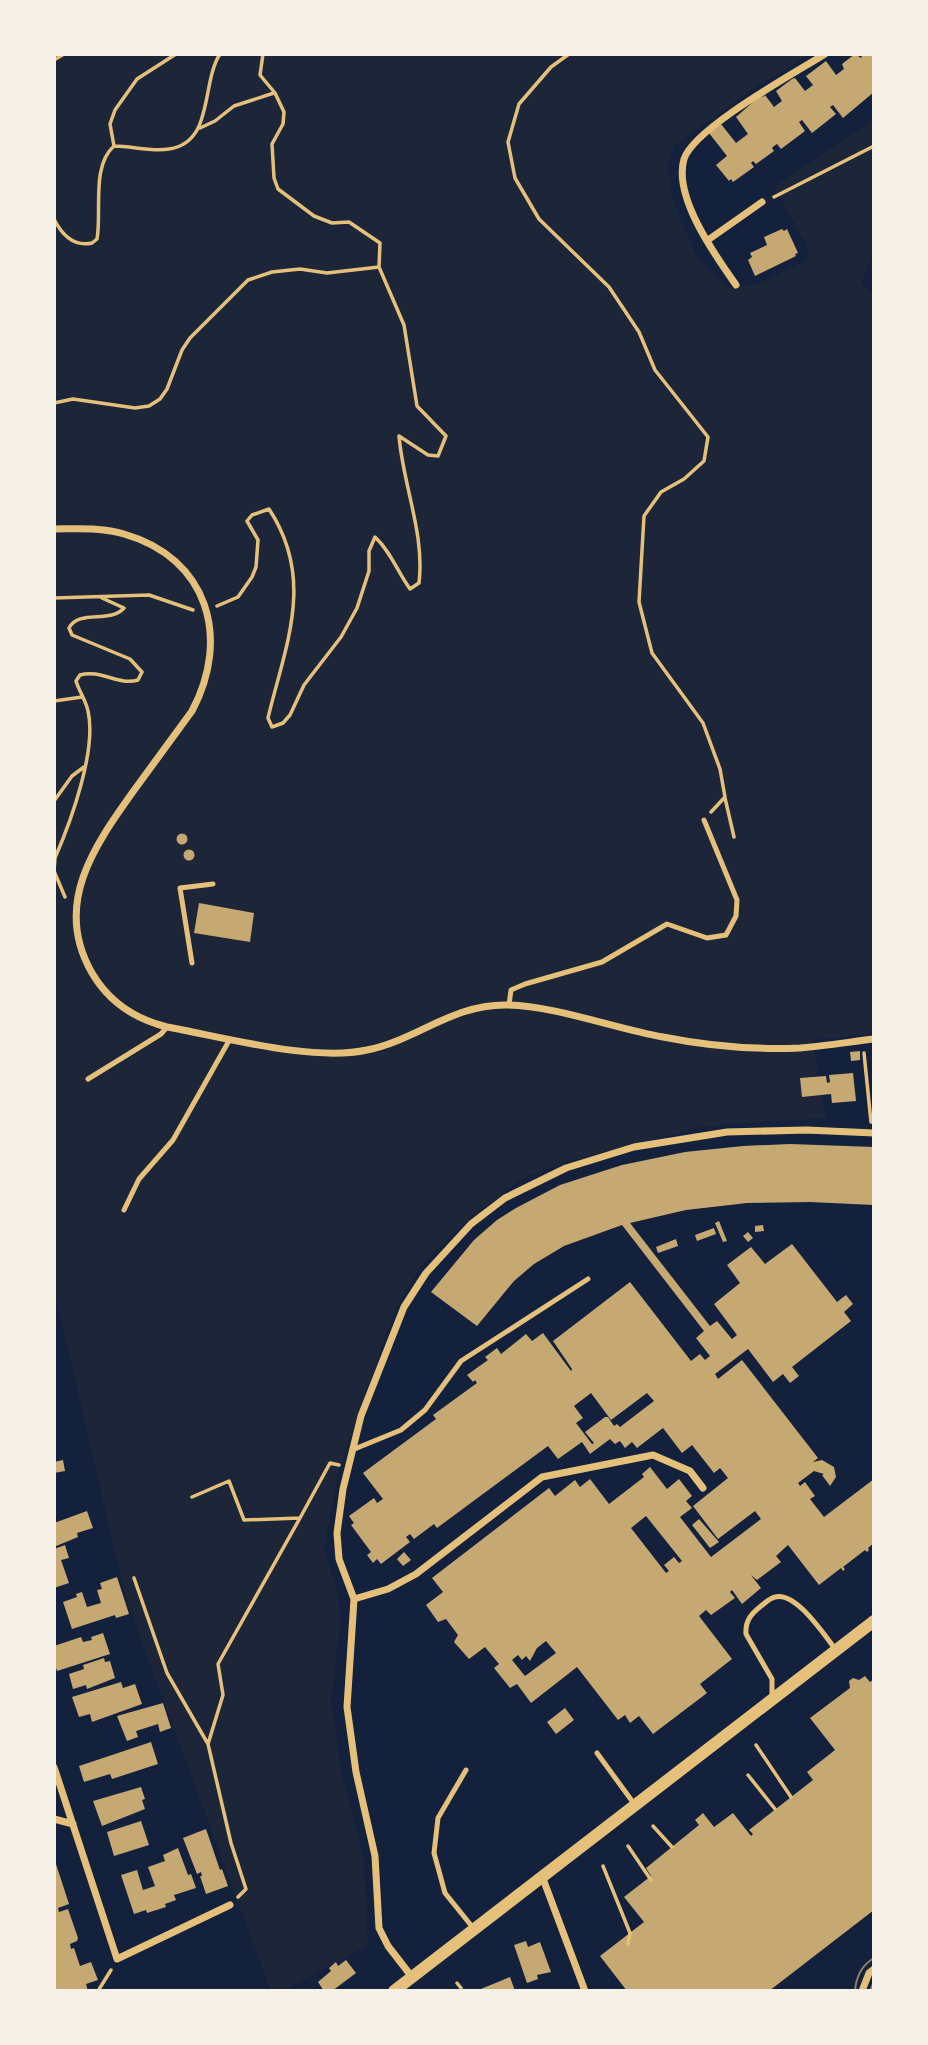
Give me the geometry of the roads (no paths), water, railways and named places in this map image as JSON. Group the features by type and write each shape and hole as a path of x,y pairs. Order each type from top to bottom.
{"street":[{"path":"736,285 708,240 686,197 682,172 685,157 700,137 825,54"},
{"path":"708,240 762,202"},
{"path":"54,529 101,529 139,538 156,547 185,570 196,583 207,609 210,660 201,695 99,842 84,873 76,903 77,936 84,957 95,978 127,1011 151,1023 167,1027 314,1052 351,1053 381,1047 461,1011 509,1005 541,1009 662,1037 726,1046 802,1048 874,1039"},
{"path":"412,1977 382,1937 377,1919 376,1856 356,1772 347,1707 354,1600 337,1548 339,1517 352,1450 366,1402 404,1307 414,1290 456,1238 505,1198 544,1177 590,1159 680,1139 754,1130 873,1133"},
{"path":"354,1600 388,1589 416,1574 542,1478 653,1455 690,1471 703,1488"},
{"path":"394,1991 874,1621"},
{"path":"54,1768 117,1959 230,1905"},
{"path":"54,1819 73,1824"},
{"path":"542,1877 585,1991"},
{"path":"863,1991 869,1973 874,1969"}],"lane":[{"path":"509,1005 512,990 602,962 667,924 707,938 726,935 736,916 737,900 704,820"},
{"path":"192,962 180,888 213,884"},
{"path":"88,1079 161,1034 167,1027"},
{"path":"124,1210 139,1179 173,1140 230,1039"},
{"path":"352,1450 401,1430 425,1410 461,1362 588,1279"},
{"path":"771,1701 772,1679 748,1641 746,1626 754,1611 776,1596 796,1602 836,1650"},
{"path":"597,1753 635,1805"},
{"path":"466,1770 438,1818 434,1853 445,1893 474,1929"}],"tram line":[{"path":"855,1991 860,1972 874,1958"},
{"path":"870,1991 874,1982"}]}
